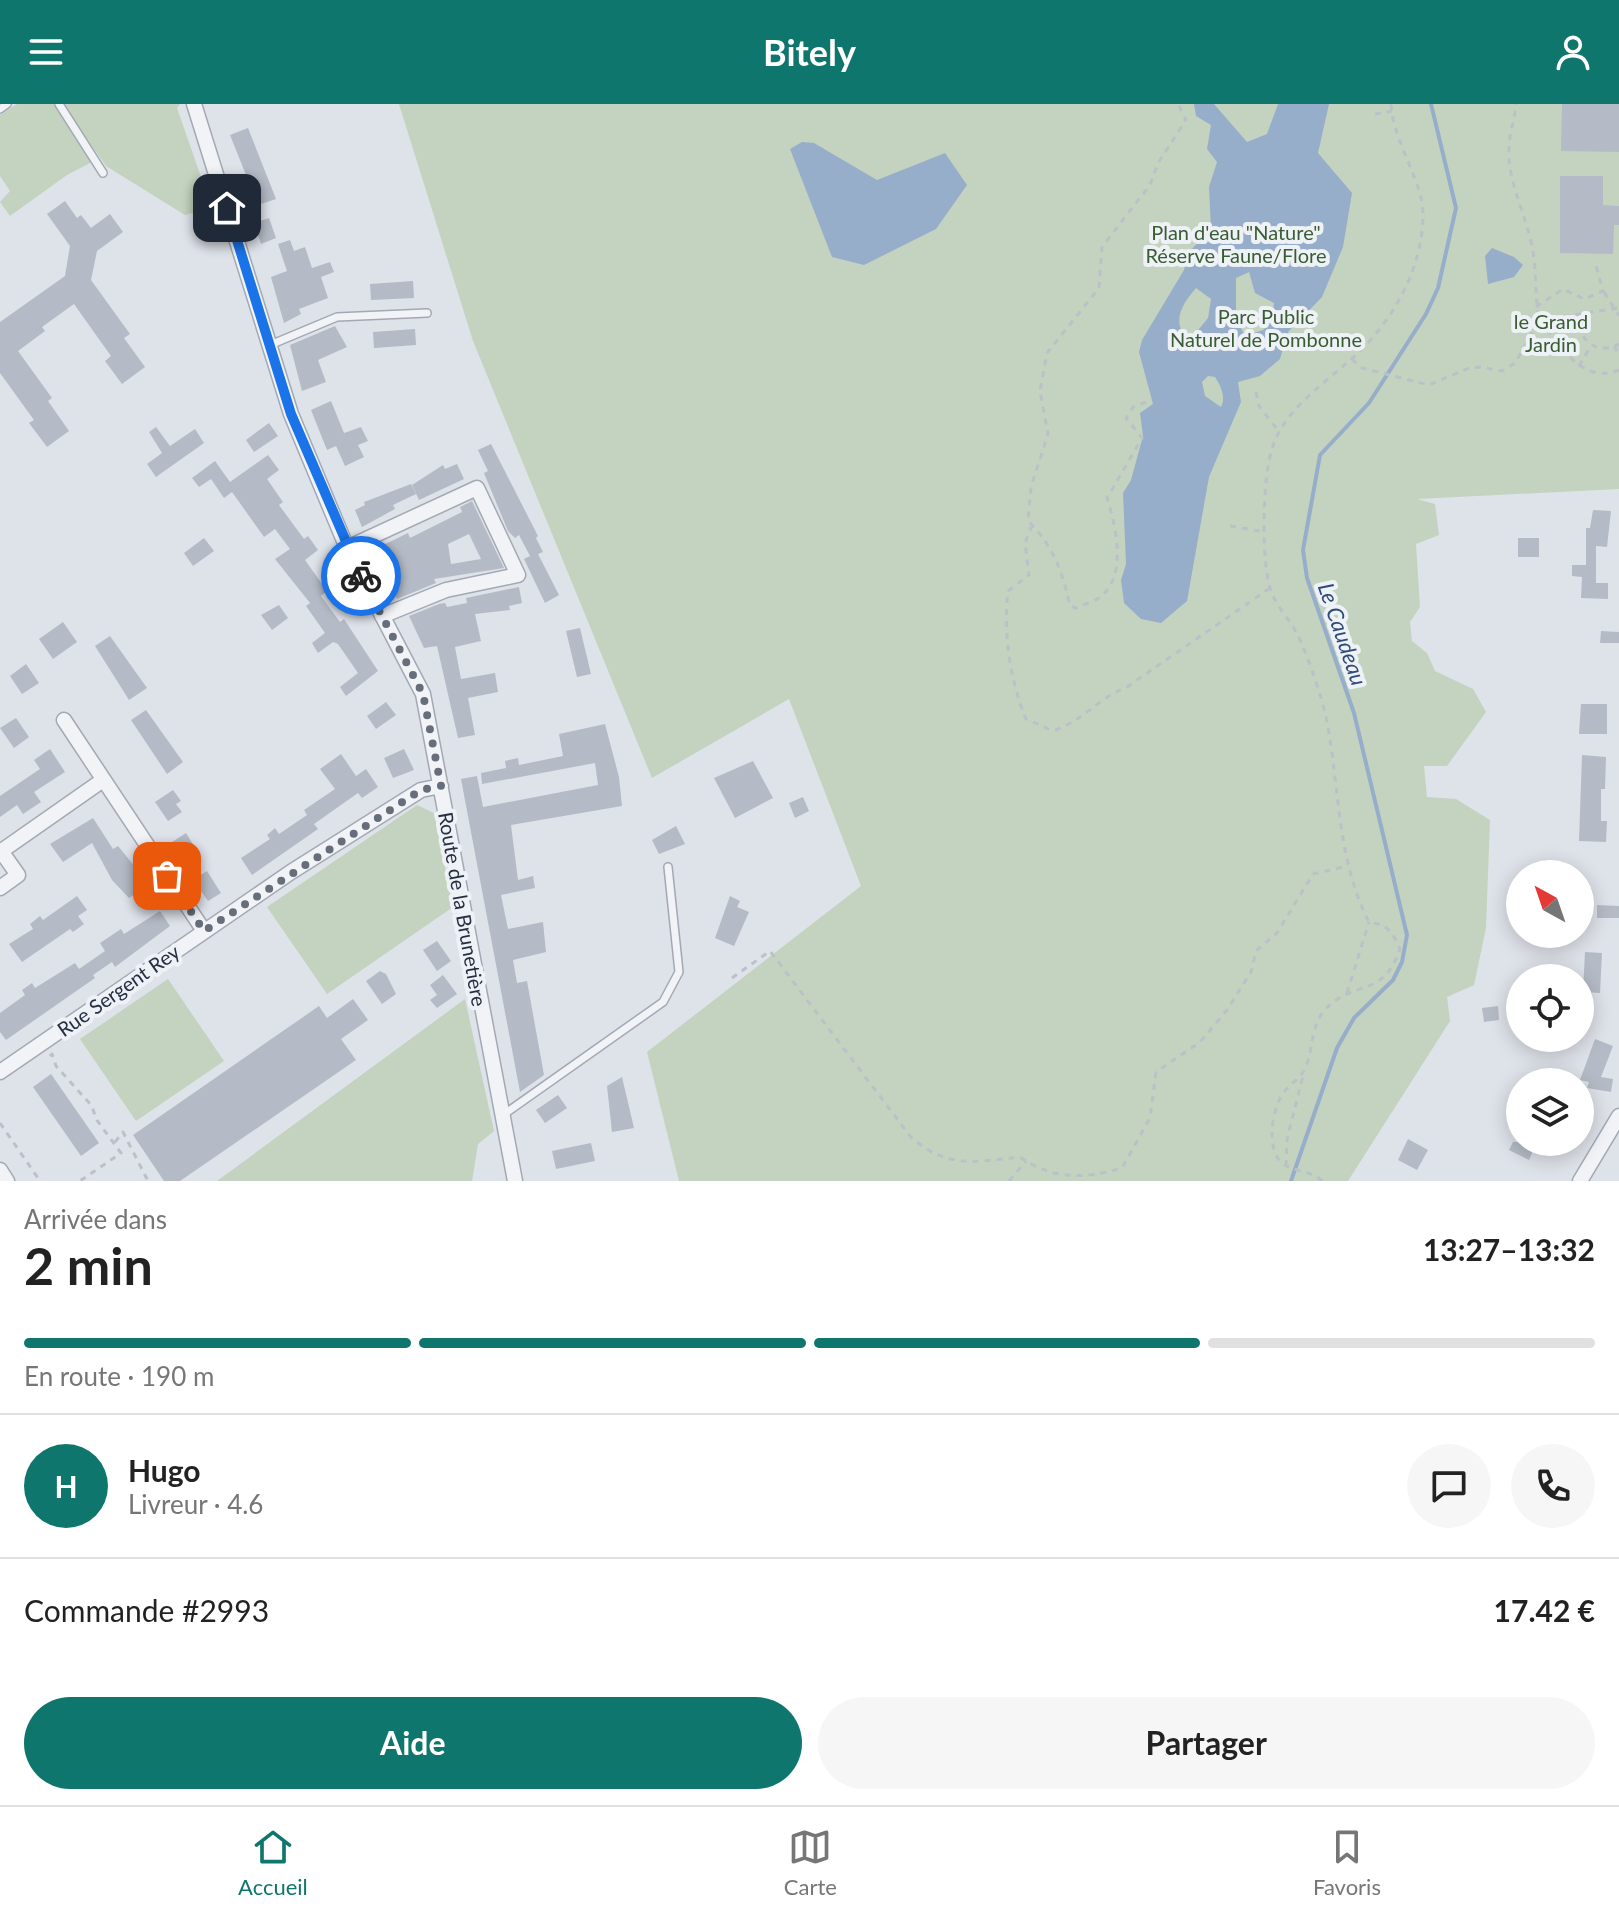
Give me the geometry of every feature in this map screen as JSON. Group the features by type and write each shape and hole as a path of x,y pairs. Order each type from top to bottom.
{"street":[{"name":"Route de la Brunetière","path":"194,104 291,414 347,548 423,694 515,1181"},
{"path":"347,548 477,488 518,575 446,590 382,616"},
{"path":"64,720 204,931"},
{"path":"0,888 18,875 0,852 103,780"},
{"name":"Rue Sergent Rey","path":"0,1072 204,931 421,790 441,786"},
{"path":"1580,1181 1619,1116"},
{"path":"0,1170 7,1181"}],"lane":[{"path":"0,109 7,104"},
{"path":"59,104 103,173"},
{"path":"270,345 337,317 427,313"},
{"path":"503,1115 663,1002 679,972 668,867"}],"path":[{"path":"1146,402 1133,407 1126,418 1142,438 1107,498 1115,523 1118,564 1101,597 1076,608 1070,606 1061,567 1046,538 1028,521 1031,487 1048,434 1040,391 1047,353 1099,288 1102,247 1150,185 1158,163 1186,120 1178,104"},
{"path":"1347,993 1369,922 1356,897 1348,866 1323,706 1301,642 1270,588 1265,483 1273,445 1280,433 1313,393 1352,359 1404,294 1422,229 1422,201 1397,136 1391,104"},
{"path":"1516,104 1508,149 1520,208 1530,233 1536,307 1540,320 1579,366 1594,374 1608,375 1619,370"},
{"path":"1375,114 1392,111"},
{"path":"1595,262 1603,291 1617,308 1619,316"},
{"path":"1536,307 1563,289 1575,298 1584,299 1603,291"},
{"path":"1540,320 1617,308"},
{"path":"1570,316 1591,346 1602,350 1616,345 1619,354"},
{"path":"1352,359 1362,368 1429,385 1469,368 1502,371 1515,363 1540,320"},
{"path":"1579,366 1591,346"},
{"path":"1256,392 1259,406 1280,433"},
{"path":"1032,525 1025,543 1029,575 1008,591 1005,618 1014,690 1026,719 1053,731 1077,722 1103,696 1127,687 1270,588"},
{"path":"1230,526 1266,532"},
{"path":"732,978 770,951 910,1136 928,1153 974,1162 1020,1157 1040,1170 1071,1178 1122,1168 1150,1118 1156,1072 1200,1042 1227,1010 1251,972 1256,951 1277,933 1313,874 1348,866"},
{"path":"1286,1166 1287,1139 1313,1032 1322,1013 1347,993 1372,987 1393,970 1400,949 1392,931 1382,924 1369,922"},
{"path":"39,1063 52,1054 56,1066 92,1106 96,1119 121,1153 80,1181"},
{"path":"1305,1069 1283,1092 1275,1116 1272,1144 1275,1154 1286,1166 1312,1174 1322,1181"},
{"path":"0,1123 40,1181"},
{"path":"115,1142 123,1132 148,1181"},
{"path":"1009,1181 1026,1161"}],"green space":[{"path":"17,104 54,104 91,156 92,162 67,175 10,216 0,202 10,191 0,176 0,115"},
{"path":"62,104 180,104 177,108 201,177 194,194 202,210 185,215 106,166"},
{"path":"399,104 1619,104 1619,489 1417,499 1435,504 1439,535 1416,544 1420,607 1410,622 1412,641 1427,653 1435,671 1473,689 1486,712 1447,766 1424,766 1427,797 1456,799 1490,820 1486,928 1474,985 1447,997 1450,1021 1348,1181 679,1181 647,1052 861,886 789,699 652,778 473,341"},
{"path":"417,805 434,813 453,907 327,994 267,907"},
{"path":"168,979 224,1061 136,1121 80,1039"},
{"path":"465,999 494,1131 478,1144 472,1181 217,1181"}],"water":[{"path":"1194,104 1214,104 1247,142 1267,134 1278,104 1329,104 1318,153 1352,193 1343,247 1322,297 1288,332 1280,359 1260,376 1238,382 1241,402 1209,477 1187,601 1161,623 1141,619 1124,603 1121,580 1126,564 1123,493 1131,480 1143,436 1140,413 1153,404 1139,352 1142,340 1184,270 1188,253 1211,229 1209,187 1217,162 1207,149 1211,125 1196,116","holes":["1249,272 1255,293 1274,303 1272,322 1263,330 1245,336 1236,318 1236,278","1196,288 1211,299 1208,318 1190,340 1180,327 1179,320","1208,376 1215,377 1222,392 1221,407 1205,396 1202,382"]},
{"path":"802,142 814,143 877,180 945,153 967,185 936,229 864,265 832,257 790,149"},
{"path":"1492,248 1514,257 1523,265 1514,277 1488,284 1485,256"}],"building":[{"path":"1562,104 1619,104 1619,152 1561,151"},
{"path":"248,128 276,199 258,205 230,135"},
{"path":"1560,176 1603,176 1603,205 1619,206 1619,225 1614,225 1613,254 1560,253"},
{"path":"65,201 77,218 81,215 91,228 110,214 123,232 97,251 91,280 130,334 124,338 145,367 122,384 105,361 111,356 74,304 42,327 45,331 18,351 52,398 48,401 69,431 47,447 29,423 34,420 0,373 0,322 65,276 70,246 47,214"},
{"path":"269,218 276,238 261,244 254,223"},
{"path":"290,240 294,251 305,247 312,268 330,262 334,272 321,277 328,298 299,309 301,314 284,323 271,277 287,271 278,244"},
{"path":"413,281 414,298 371,300 370,284"},
{"path":"335,326 347,347 318,360 326,382 302,391 290,345"},
{"path":"415,329 416,345 374,348 373,332"},
{"path":"331,401 344,433 361,427 368,441 358,445 364,457 345,466 336,446 327,450 311,410"},
{"path":"269,423 278,436 254,452 246,440"},
{"path":"156,427 170,446 195,429 204,443 156,477 147,464 162,453 149,432"},
{"path":"491,444 538,536 536,538 543,552 538,554 559,595 545,603 524,559 530,556 519,535 515,538 508,531 484,473 488,471 478,450"},
{"path":"268,455 279,470 267,479 283,502 279,505 304,539 308,536 318,550 305,560 327,591 321,596 340,622 344,619 378,671 346,696 340,687 358,673 338,644 333,642 318,653 312,643 325,633 306,606 310,603 275,559 290,549 275,529 264,537 232,492 224,498 211,479 199,487 192,478 215,461 230,482"},
{"path":"457,464 464,479 419,500 412,485 443,465 445,469"},
{"path":"411,484 416,494 393,505 395,509 362,527 355,510 365,505 364,502"},
{"path":"472,501 504,568 434,579 436,583 397,599 373,550 408,533 410,538 462,512 460,507","holes":["469,534 481,559 451,564 448,544"]},
{"path":"1593,510 1611,511 1607,547 1596,546 1596,583 1608,583 1608,599 1581,598 1582,577 1572,576 1572,565 1586,565 1586,528 1590,528"},
{"path":"204,538 214,551 193,566 184,553"},
{"path":"1518,538 1539,538 1539,557 1518,557"},
{"path":"519,587 522,603 509,606 510,610 475,614 481,641 455,647 461,679 495,673 498,692 468,698 475,735 458,738 437,646 424,648 409,616 439,604 445,603 447,607 467,603 466,598"},
{"path":"279,605 288,618 272,630 261,615"},
{"path":"63,622 77,642 53,659 39,639"},
{"path":"580,628 591,674 577,677 566,631"},
{"path":"1601,631 1619,632 1619,643 1600,643"},
{"path":"110,636 147,688 129,700 95,646"},
{"path":"26,664 39,683 22,694 10,676"},
{"path":"386,702 396,715 376,729 367,716"},
{"path":"1581,704 1607,704 1607,734 1579,734"},
{"path":"146,710 183,762 167,774 131,720"},
{"path":"16,718 29,737 14,748 0,728"},
{"path":"605,724 619,777 622,806 511,825 518,880 533,876 535,888 501,895 508,929 543,922 546,952 513,960 517,983 527,981 544,1075 520,1092 461,779 477,776 483,807 598,785 595,763 482,784 481,773 506,768 505,761 518,758 519,765 563,756 559,734"},
{"path":"50,749 65,772 34,792 41,802 23,814 17,805 0,817 0,796 40,769 34,760"},
{"path":"404,749 414,770 393,778 384,758"},
{"path":"341,754 356,776 366,769 378,787 362,798 358,793 314,824 318,829 252,875 241,858 270,839 267,835 275,828 279,834 307,815 304,810 335,789 320,769"},
{"path":"1582,755 1606,757 1605,789 1601,789 1601,821 1607,821 1606,842 1579,841"},
{"path":"753,761 773,798 735,818 714,778"},
{"path":"173,790 181,801 176,804 182,812 168,821 155,802"},
{"path":"803,797 809,811 795,818 789,803"},
{"path":"93,818 113,849 118,846 140,873 137,875 145,887 129,898 112,880 92,843 63,862 50,844"},
{"path":"676,826 685,844 659,854 652,840"},
{"path":"186,833 198,852 185,861 172,842"},
{"path":"207,871 221,893 208,901 193,880"},
{"path":"77,896 87,910 78,916 84,924 73,932 70,929 22,962 9,944 33,929 30,924 40,916 43,920"},
{"path":"730,896 740,901 737,907 749,912 734,946 715,938"},
{"path":"1597,905 1619,906 1619,918 1597,918"},
{"path":"160,911 170,926 115,967 112,962 93,975 95,978 6,1040 0,1032 0,1013 25,995 22,990 32,983 35,988 75,963 79,969 105,951 100,943 121,929 124,934"},
{"path":"437,941 451,961 437,971 423,950"},
{"path":"1585,952 1602,953 1600,993 1594,993 1594,964 1584,964"},
{"path":"380,971 386,974 396,994 382,1004 366,981"},
{"path":"443,975 457,994 437,1008 430,1000 437,995 430,985"},
{"path":"353,999 368,1020 341,1039 356,1060 180,1181 164,1181 133,1135 319,1006 327,1018"},
{"path":"1498,1006 1499,1020 1484,1022 1482,1008"},
{"path":"1595,1039 1613,1046 1601,1077 1613,1079 1611,1092 1594,1089 1594,1068 1584,1068 1590,1052 1594,1052"},
{"path":"51,1074 99,1143 81,1156 33,1087"},
{"path":"622,1077 634,1128 612,1132 607,1086"},
{"path":"558,1095 567,1108 545,1123 536,1110"},
{"path":"1408,1139 1428,1150 1417,1170 1398,1160"},
{"path":"591,1143 595,1161 556,1169 552,1151"}],"waterway":[{"name":"Le Caudeau","path":"1291,1181 1337,1048 1354,1018 1393,980 1402,962 1407,935 1354,713 1307,578 1303,550 1320,455 1369,403 1426,314 1438,288 1456,208 1431,104"}],"way so far":[{"path":"167,876 204,931 421,790 441,786 423,694 361,576"}],"route":[{"path":"227,208 291,414 361,576"}],"park label":[{"name":"Plan d'eau \"Nature\" Réserve Faune/Flore","path":"1236,244"},
{"name":"Parc Public Naturel de Pombonne","path":"1266,328"},
{"name":"le Grand Jardin","path":"1551,332"}]}
